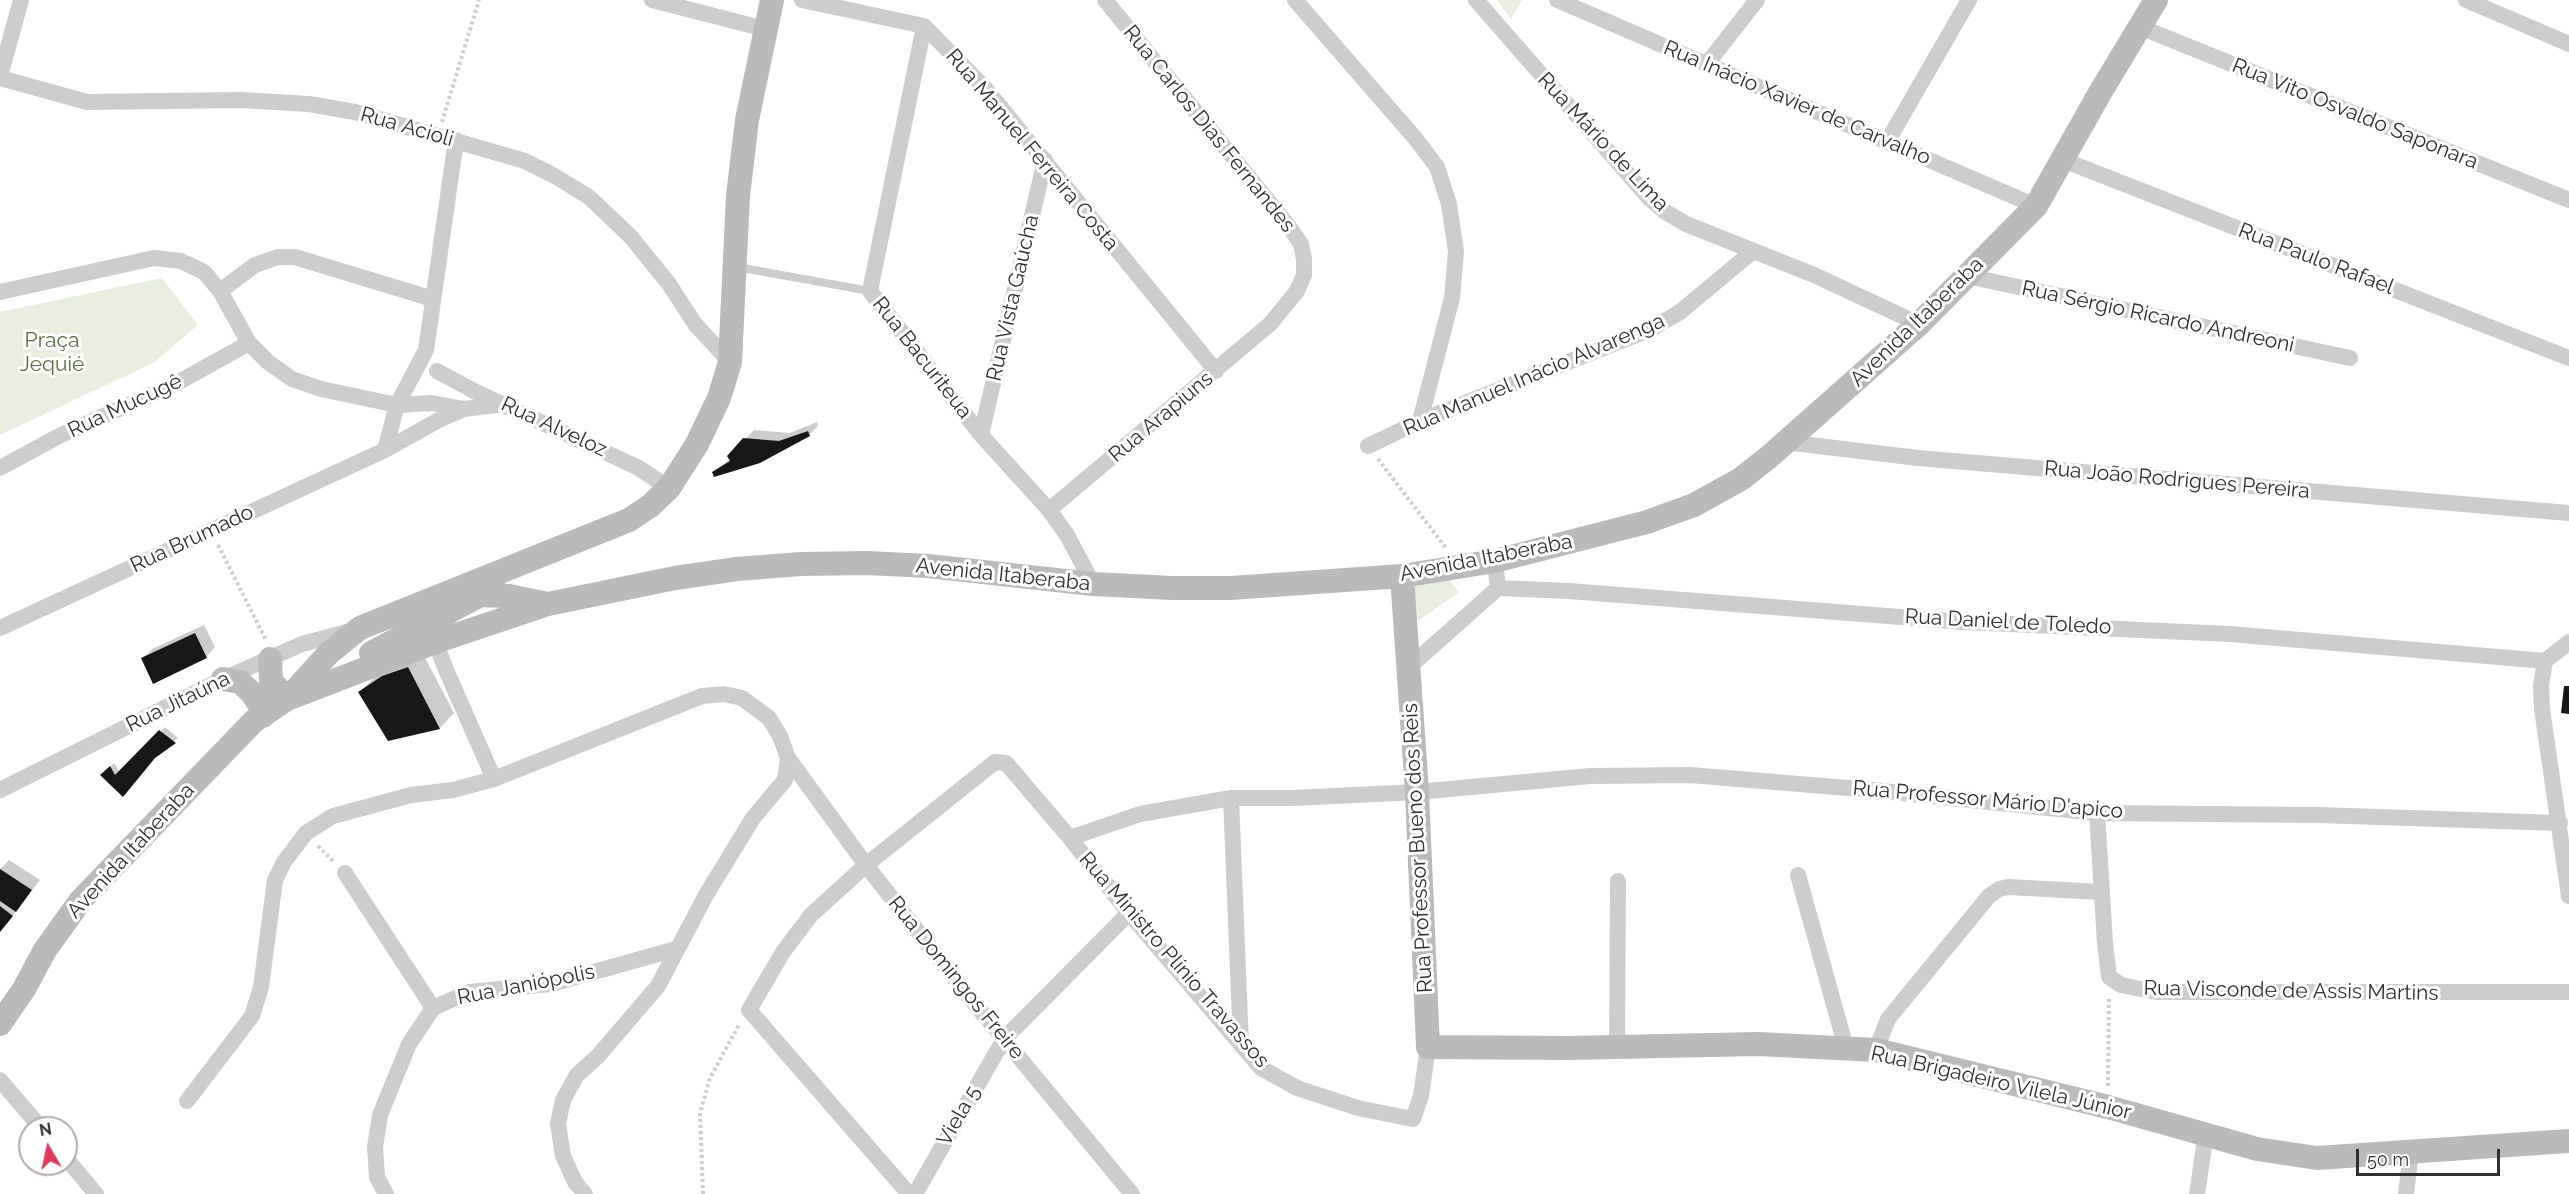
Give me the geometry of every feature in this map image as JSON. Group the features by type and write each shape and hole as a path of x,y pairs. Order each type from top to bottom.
{"main road":[{"path":"442,594 530,562 629,520 650,506 669,488 696,444 719,398 730,362 738,196 747,120 772,0"},
{"name":"Avenida Itaberaba","path":"0,1024 24,989 45,950 81,900 246,729 287,699 434,631 548,604 675,578 737,569 801,564 867,563 928,566 1093,584 1172,588 1231,588 1402,576 1495,561 1647,522 1694,505 1741,479 1785,442 1919,324 2036,206 2156,0"},
{"path":"434,631 530,562"},
{"name":"Rua Professor Bueno dos Reis","path":"1402,576 1417,792 1428,1047"},
{"name":"Avenida Itaberaba","path":"287,699 329,653 360,628 442,594 509,596 548,604"},
{"path":"272,658 271,681 287,699"},
{"path":"223,679 233,680 247,687 257,699 263,716"},
{"path":"0,995 45,950"},
{"name":"Rua Brigadeiro Vilela Júnior","path":"1428,1047 1758,1044 1876,1050 2108,1107 2257,1149 2317,1158 2569,1141"}],"street":[{"path":"0,77 21,0"},
{"path":"652,0 765,29"},
{"path":"802,0 924,26"},
{"name":"Rua Carlos Dias Fernandes","path":"1105,0 1287,224 1300,244 1304,258 1304,275 1297,291 1270,324"},
{"path":"1295,0 1415,138 1437,168 1449,204 1456,252 1452,298 1420,421"},
{"name":"Rua Mário de Lima","path":"1476,0 1650,199 1664,211 1686,224 1814,275 1919,324"},
{"name":"Rua Inácio Xavier de Carvalho","path":"1557,0 2036,206"},
{"path":"1706,65 1757,0"},
{"path":"1887,142 1969,0"},
{"path":"2466,0 2569,44"},
{"name":"Rua Manuel Ferreira Costa","path":"924,26 985,88 1216,371"},
{"name":"Rua Bacuriteua","path":"924,26 870,291 981,435 1049,510 1067,535 1093,584"},
{"name":"Rua Vito Osvaldo Saponara","path":"2140,27 2569,200"},
{"name":"Rua Acioli","path":"0,77 87,102 241,100 309,104 355,112 438,134 525,161 589,197 631,237 669,284 695,324 730,362"},
{"path":"385,450 397,405 426,350 456,140"},
{"name":"Rua Vista Gaúcha","path":"981,435 1044,160"},
{"name":"Rua Paulo Rafael","path":"2062,160 2569,358"},
{"name":"Rua Manuel Inácio Alvarenga","path":"1368,447 1420,421 1651,329 1680,312 1752,252"},
{"path":"220,291 255,265 278,257 295,257 434,298"},
{"path":"0,292 154,258 181,261 204,272 220,291 249,343 268,362 292,379 321,389 397,405 432,403 464,409"},
{"name":"Rua Sérgio Ricardo Andreoni","path":"1967,276 2350,358"},
{"name":"Rua Arapiuns","path":"1049,510 1270,324"},
{"name":"Rua Mucugê","path":"0,468 59,436 177,382 249,343"},
{"path":"426,350 437,371 464,409"},
{"name":"Rua Alveloz","path":"437,371 639,468 669,488"},
{"name":"Rua Brumado","path":"0,628 385,450 439,420 464,409 504,404"},
{"name":"Rua João Rodrigues Pereira","path":"1785,442 1918,458 2569,513"},
{"path":"1408,667 1498,588 1495,561"},
{"name":"Rua Daniel de Toledo","path":"1498,588 1569,591 1964,622 2230,634 2545,661"},
{"name":"Rua Jitaúna","path":"0,790 223,679 312,641 360,628"},
{"path":"434,631 494,779"},
{"path":"2569,642 2545,661 2541,685 2542,709 2569,896"},
{"name":"Rua Domingos Freire","path":"306,833 333,816 411,795 453,790 494,779 702,696 724,694 742,698 769,718 780,736 788,758 866,865 1004,1039 1132,1194"},
{"path":"585,1194 574,1182 563,1156 558,1124 563,1100 577,1075 598,1056 658,986 676,949 753,818 785,780 788,758"},
{"name":"Rua Ministro Plínio Travassos","path":"866,865 995,762 1006,763 1070,838 1129,913 1261,1068 1297,1088 1358,1108 1413,1119"},
{"name":"Rua Professor Mário D'apico","path":"1070,838 1140,814 1231,798 1293,798 1417,792 1590,776 1690,775 1872,790 2097,813 2319,815 2560,823"},
{"path":"1231,798 1241,1045"},
{"path":"2097,813 2109,977"},
{"path":"187,1101 252,1016 261,987 275,880 284,862 306,833"},
{"path":"866,865 811,915 783,952 749,1010 909,1194"},
{"path":"345,873 433,1008"},
{"path":"1798,875 1846,1048"},
{"path":"1617,1047 1618,881"},
{"path":"1876,1050 1888,1019 1989,896 1999,889 2008,887 2101,892"},
{"name":"Viela 5","path":"915,1194 1004,1039 1129,913"},
{"name":"Rua Janiópolis","path":"386,1194 377,1177 375,1147 380,1115 409,1044 433,1008 469,992 551,984 676,949"},
{"name":"Rua Visconde de Assis Martins","path":"2109,977 2127,987 2156,992 2301,994 2569,992"},
{"name":"Rua Professor Bueno dos Reis","path":"1413,1119 1421,1096 1428,1047"},
{"path":"0,1080 30,1116"},
{"path":"2197,1194 2206,1133"},
{"path":"2406,1194 2410,1151"},
{"path":"78,1172 96,1194"}],"lane":[{"path":"735,267 870,291"}],"path":[{"path":"438,134 479,0"},
{"path":"1368,447 1460,566"},
{"path":"210,531 272,658"},
{"path":"306,833 345,873"},
{"path":"2108,1107 2109,977"},
{"path":"703,1194 700,1113 710,1078 749,1010"}],"green space":[{"path":"1497,0 1522,0 1511,19"},
{"name":"Praça Jequié","path":"162,278 198,325 153,363 0,435 0,312"},
{"path":"1446,576 1459,592 1418,621 1414,580"}],"building":[{"path":"808,431 810,436 760,463 714,477 712,472 730,461 727,456 743,438 779,441"},
{"path":"195,633 207,658 153,684 141,658"},
{"path":"408,667 440,729 388,741 358,692 382,676"},
{"path":"2564,686 2569,686 2569,714 2561,713"},
{"path":"159,730 176,743 155,758 123,797 100,775 110,766 115,775"},
{"path":"0,869 32,890 16,912 0,901"},
{"path":"0,906 13,916 0,932"}]}
